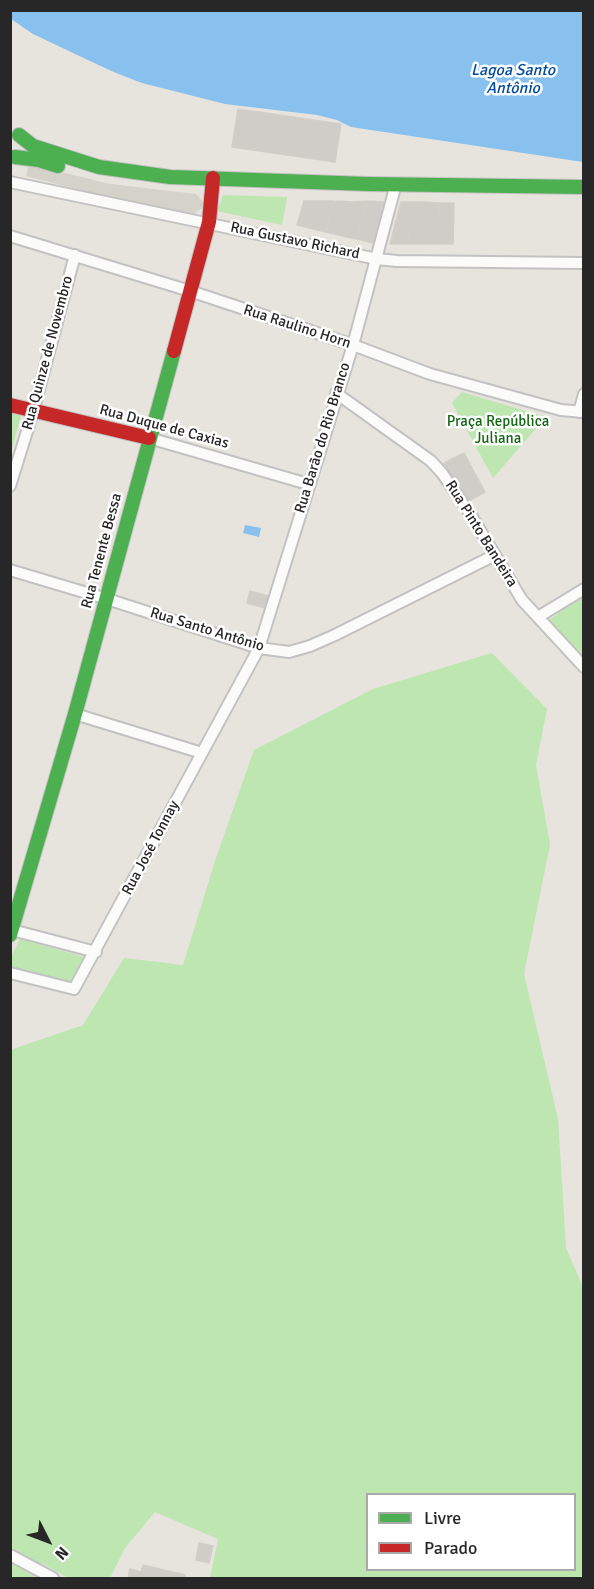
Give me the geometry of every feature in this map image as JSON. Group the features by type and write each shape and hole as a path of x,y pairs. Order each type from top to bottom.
{"street":[{"path":"13,159 21,147 15,131"},
{"path":"15,131 33,146 99,166 212,183 396,189 584,187"},
{"path":"13,159 39,160 97,177 169,186 212,183"},
{"name":"Rua Gustavo Richard","path":"10,182 397,261 584,263"},
{"name":"Rua Tenente Bessa","path":"11,932 75,714 209,222 212,183"},
{"name":"Rua Barão do Rio Branco","path":"259,648 352,345 396,189"},
{"path":"487,189 584,196"},
{"name":"Rua Raulino Horn","path":"10,236 190,291 352,345 430,374 561,410 582,413"},
{"name":"Rua Quinze de Novembro","path":"10,486 33,412 75,255"},
{"name":"Rua Pinto Bandeira","path":"336,393 431,461 453,487 522,600 584,667"},
{"path":"582,413 584,394"},
{"name":"Rua Duque de Caxias","path":"10,405 149,438 308,484"},
{"name":"Rua Santo Antônio","path":"10,570 107,598 259,648 289,652 309,646 495,555"},
{"path":"538,617 584,589"},
{"name":"Rua José Tonnay","path":"10,973 74,989 259,648"},
{"path":"75,714 202,753"},
{"path":"11,932 96,952"},
{"path":"10,1555 53,1578"}],"green space":[{"path":"223,195 287,197 282,225 217,211"},
{"name":"Praça República Juliana","path":"462,392 546,417 493,478 452,403"},
{"path":"11,413 21,416 11,452"},
{"path":"583,595 583,660 564,636 548,621"},
{"path":"492,653 547,709 536,765 550,845 524,974 558,1119 566,1248 583,1287 583,1578 210,1578 218,1539 155,1512 125,1548 110,1578 68,1578 42,1563 33,1578 11,1578 10,1050 83,1025 124,958 183,965 216,858 254,750 373,689"},
{"path":"20,939 84,957 71,982 11,967 11,957"}],"shaded area":[{"path":"29,164 110,184 196,194 203,202 202,208 194,214 103,196 26,176"}],"water":[{"name":"Lagoa Santo Antônio","path":"10,11 583,11 583,162 351,127 337,120 317,115 225,104 130,80 33,34 11,19"},
{"path":"245,525 261,528 259,537 243,533"}],"pier":[{"path":"23,31 111,71 165,92 129,82"}],"building":[{"path":"238,109 341,124 335,162 232,147"},
{"path":"304,201 316,201 309,228 297,225"},
{"path":"316,201 333,201 326,232 309,228"},
{"path":"333,201 355,202 347,237 326,232"},
{"path":"366,201 357,239 347,237 355,202"},
{"path":"366,201 385,202 373,243 357,239"},
{"path":"401,202 410,202 409,244 390,244"},
{"path":"410,202 426,202 426,244 409,244"},
{"path":"426,202 439,203 438,244 426,244"},
{"path":"439,203 454,203 453,244 438,244"},
{"path":"464,453 485,492 465,503 444,463"},
{"path":"250,591 268,596 265,608 247,603"},
{"path":"199,1543 213,1546 209,1563 196,1560"},
{"path":"143,1565 185,1575 185,1578 128,1578 130,1569 141,1572"}],"traffic: fast":[{"path":"19,135 33,146 99,167 170,177 368,184 584,187"},
{"path":"15,157 39,160 58,166"},
{"path":"10,935 75,714 174,351"}],"traffic: jam":[{"path":"174,351 209,222 213,178"},
{"path":"10,405 149,438"}]}
